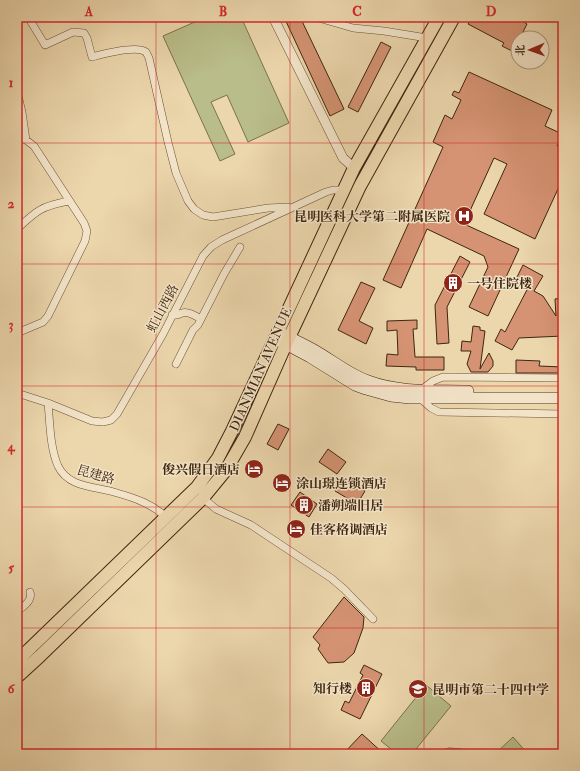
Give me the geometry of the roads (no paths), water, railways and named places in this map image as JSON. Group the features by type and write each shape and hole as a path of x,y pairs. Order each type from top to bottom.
{"main road":[{"name":"DIANMIAN AVENUE","path":"17,677 203,498 226,470 245,437 282,338 354,168 439,17"},
{"name":"DIANMIAN AVENUE","path":"17,661 197,487 218,458 360,186 454,17"},
{"path":"282,338 314,349 359,378 369,382 420,394 563,392"},
{"path":"448,394 563,398"}],"street":[{"path":"28,17 45,45 73,32 84,33 87,38 92,57 107,53 138,50 145,52 150,58 176,173 188,201 194,209 203,215 213,217 268,208 292,207"},
{"path":"273,17 343,158 354,168"},
{"path":"315,17 353,28 427,38"},
{"path":"17,91 26,140"},
{"path":"17,137 26,140 34,146 76,210 87,231 85,241 48,316 43,322 17,333"},
{"name":"虹山西路","path":"17,393 48,403 92,421 103,422 111,420 117,414 203,256 211,247 326,192 333,190 344,190"},
{"path":"17,229 31,215 40,209 48,205 69,201"},
{"path":"176,364 193,330 198,325 224,274 240,247"},
{"path":"172,315 177,316 183,312 188,312 201,319"},
{"path":"563,378 443,377 433,381 420,394 432,408 439,412 563,414"},
{"name":"昆建路","path":"48,403 54,453 62,474 71,481 82,485 117,492 146,503 157,509 166,517"},
{"path":"203,498 216,509 251,525 325,573 344,589 373,619"},
{"path":"17,612 30,601 30,592"}],"place":[{"name":"昆明医科大学第二附属医院","path":"464,216"},
{"name":"一号住院楼","path":"453,283"},
{"name":"俊兴假日酒店","path":"254,469"},
{"name":"涂山璟连锁酒店","path":"282,483"},
{"name":"潘朔端旧居","path":"304,505"},
{"name":"佳客格调酒店","path":"296,529"},
{"name":"知行楼","path":"366,688"},
{"name":"昆明市第二十四中学","path":"418,689"}]}
